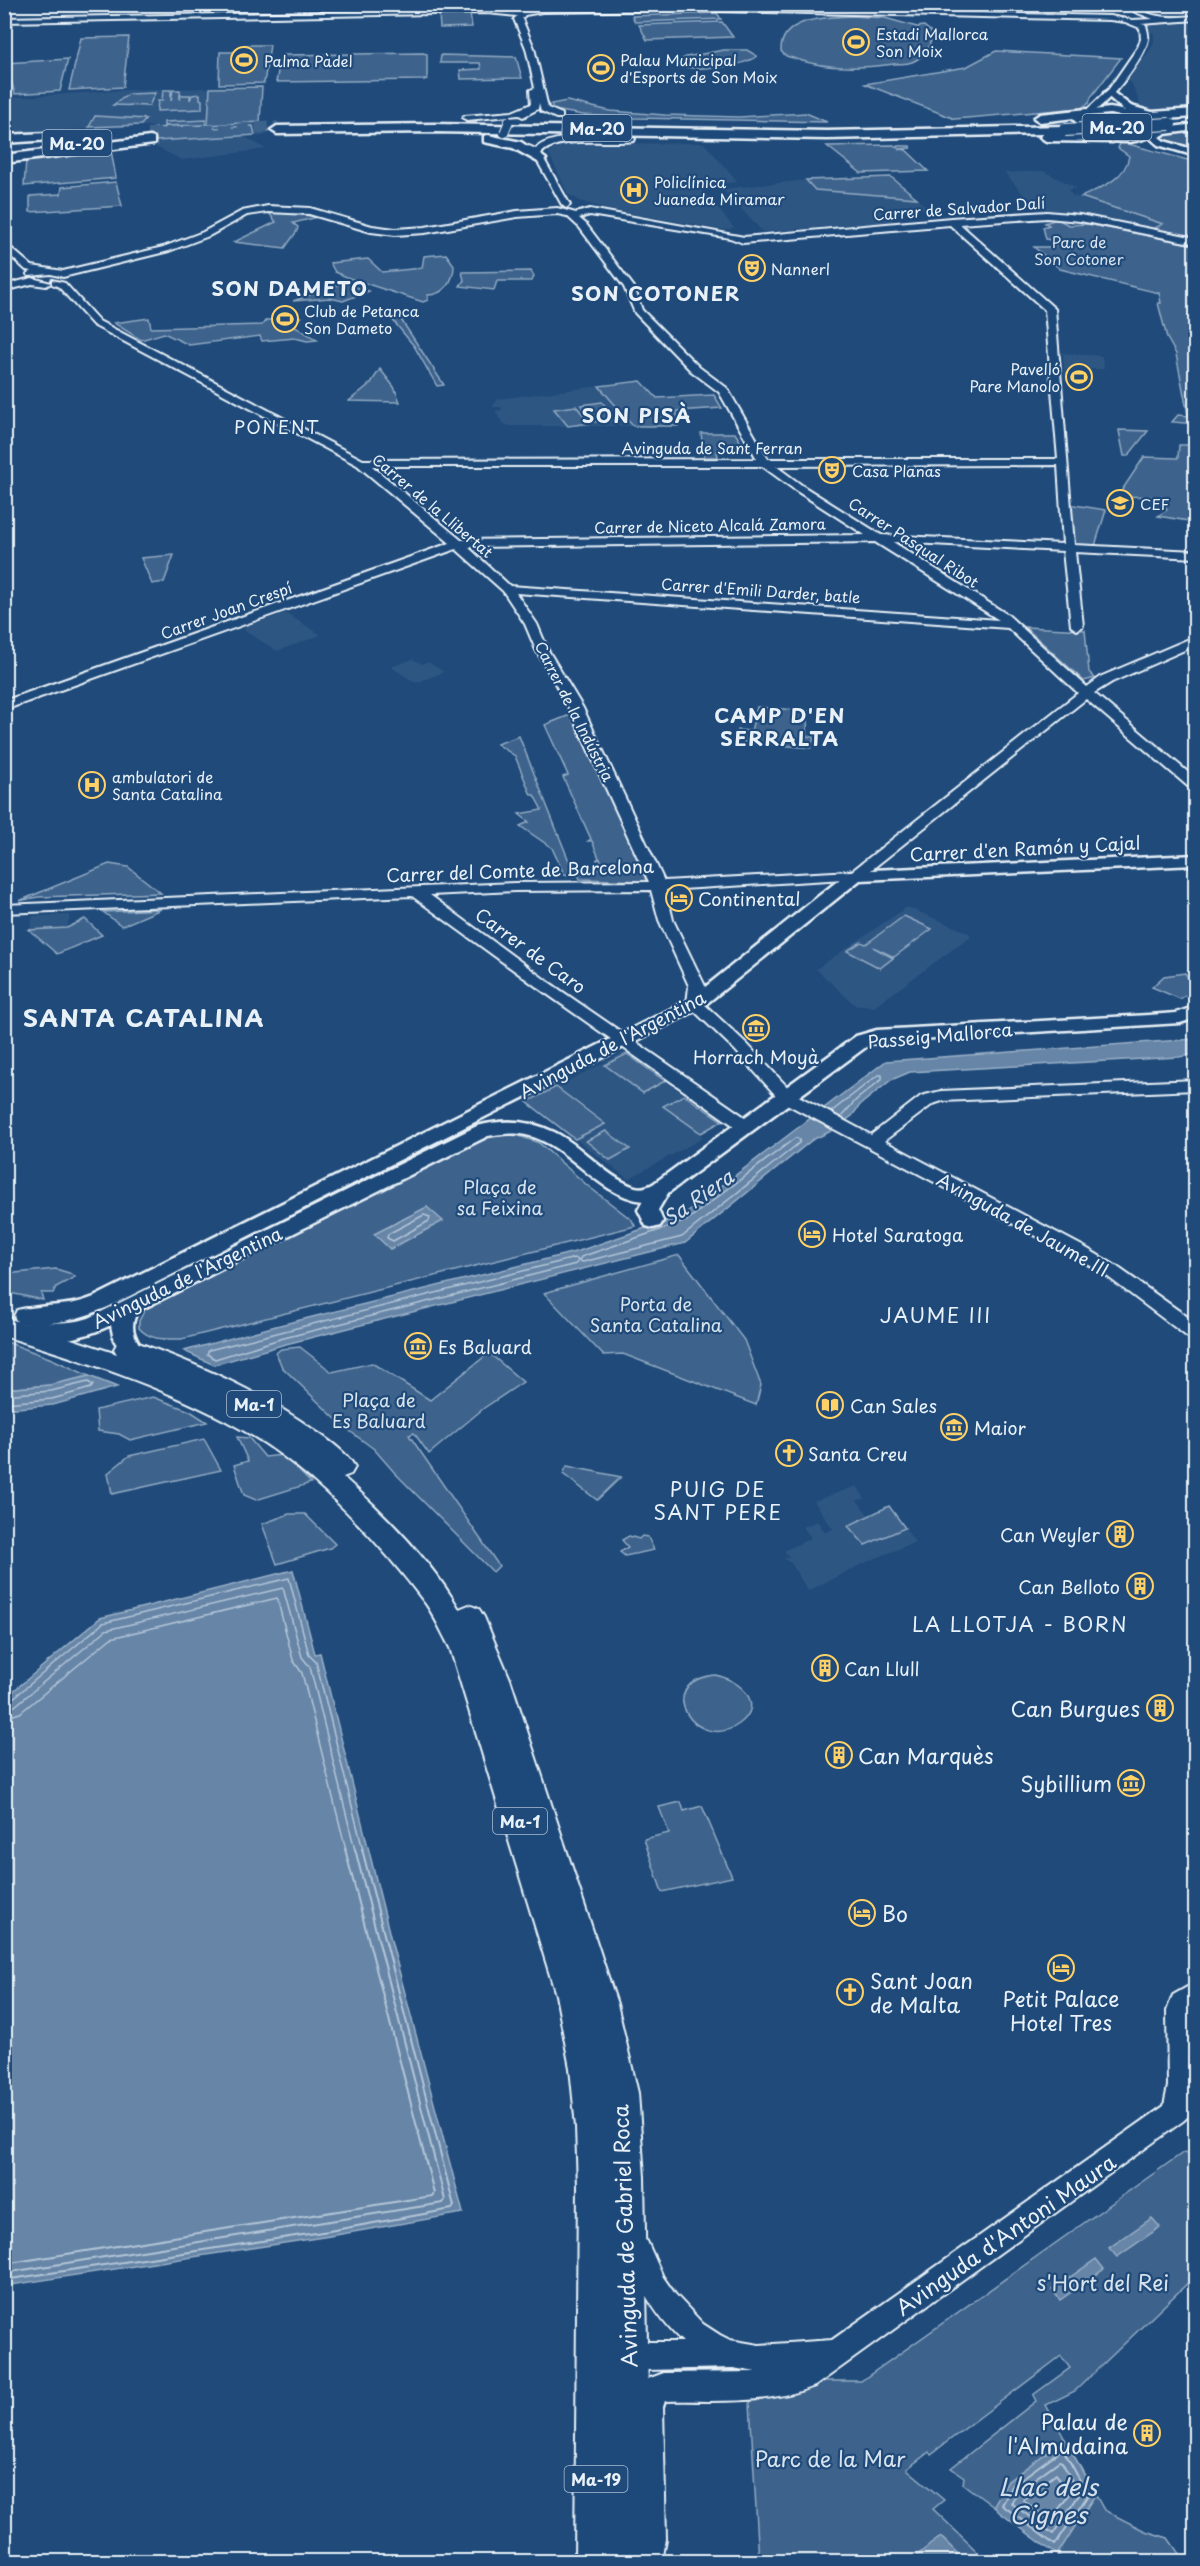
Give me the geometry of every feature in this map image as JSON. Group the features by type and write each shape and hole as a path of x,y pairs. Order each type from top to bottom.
{"highway":[{"path":"1109,94 1120,104 1133,111 1166,119"},
{"path":"817,131 984,123 1089,112"},
{"path":"1125,113 1166,119"},
{"path":"555,116 803,131"},
{"path":"277,129 517,117"},
{"name":"Ma-20","path":"277,129 454,128 725,135 858,135 1063,128 1196,117"},
{"name":"Ma-20","path":"277,129 464,125 803,131 1063,128"},
{"path":"1148,134 1168,129 1196,127"},
{"path":"277,129 510,138"},
{"path":"106,133 148,135"},
{"path":"4,160 148,135"},
{"name":"Ma-20","path":"4,149 148,135"},
{"path":"445,135 510,142 538,157"},
{"path":"555,139 811,138 858,135 900,138 1113,138"},
{"path":"4,140 63,136"},
{"name":"Avinguda de Gabriel Roca","path":"20,1321 81,1331 230,1391 278,1417 310,1439 358,1483 445,1581 467,1614 492,1670 600,2004 620,2093 627,2216 628,2360 611,2404"},
{"name":"Avinguda de Gabriel Roca","path":"81,1331 167,1383 258,1426 300,1455 366,1514 420,1575 445,1609 465,1646 563,1959 585,2050 596,2147 611,2404"},
{"name":"Ma-19","path":"596,2562 611,2404"},
{"name":"Ma-19","path":"611,2404 630,2562"}],"main road":[{"path":"1113,138 1131,138 1148,134 1152,130 1137,117 1125,113 1089,112 1079,117 1079,121 1092,132 1113,138 1196,155"},
{"path":"1196,127 1166,130 1152,137 1161,143 1196,155"},
{"path":"1148,134 1148,139 1153,142 1196,155"},
{"name":"Carrer d'en Ramón y Cajal","path":"856,875 1196,860"},
{"name":"Avinguda de l'Argentina","path":"81,1331 225,1240 514,1097 695,1004 856,875"},
{"name":"Passeig Mallorca","path":"660,1189 787,1097 858,1042 877,1036 1149,1021 1180,1018 1196,1011"},
{"path":"514,1097 519,1106 543,1127 544,1132 630,1193 645,1195 660,1189"},
{"name":"Avinguda de l'Argentina","path":"81,1331 484,1130 517,1126 544,1132"},
{"path":"653,1221 648,1210 660,1189"},
{"path":"225,1240 268,1238"},
{"path":"131,1306 122,1320 121,1327 123,1338 132,1351"},
{"path":"20,1321 65,1314 81,1331"}],"street":[{"path":"4,20 516,9 711,8 1110,18 1131,15 1150,21 1196,18"},
{"path":"510,138 517,117 534,109 536,102 523,49 512,19 516,9"},
{"path":"516,9 530,48 543,94 544,107 547,112 566,119 569,124 555,139 538,146 538,157"},
{"path":"1131,15 1150,21"},
{"path":"1089,112 1099,107 1138,55 1150,21"},
{"path":"1109,94 1110,106 1125,113"},
{"path":"467,118 514,114 528,109 536,102"},
{"path":"517,117 555,116"},
{"path":"510,138 555,139"},
{"path":"4,245 29,268 63,274 123,261 182,244 245,213 268,209 310,211 371,229 395,232 425,230 505,216 568,210 538,157 510,138"},
{"path":"538,157 545,145 558,141 631,139"},
{"name":"Carrer de Salvador Dalí","path":"568,210 732,236 743,240 1032,215 1064,216 1196,241"},
{"name":"Carrer Pasqual Ribot","path":"568,210 583,226 629,287 638,311 695,369 723,390 764,462 1012,625 1086,693 1196,786"},
{"path":"951,221 1050,309 1077,626"},
{"path":"4,257 32,278 55,282 64,277 63,274"},
{"path":"4,288 45,271"},
{"name":"Carrer de la Llibertat","path":"55,282 62,285 96,323 361,463 459,544 507,589"},
{"name":"Avinguda de Sant Ferran","path":"361,463 1064,462"},
{"name":"Carrer de Niceto Alcalá Zamora","path":"459,544 878,538 1196,555"},
{"name":"Carrer Joan Crespí","path":"4,706 459,544"},
{"name":"Carrer d'Emili Darder, batle","path":"507,589 1012,625"},
{"name":"Carrer de la Indústria","path":"507,589 531,624 546,657 588,730 657,886 666,920 697,986 695,1004"},
{"name":"Avinguda de l'Argentina","path":"856,875 1086,693 1107,679 1196,640"},
{"name":"Carrer del Comte de Barcelona","path":"4,909 525,887 657,886 856,875"},
{"name":"Carrer de Caro","path":"416,892 746,1126"},
{"path":"695,1004 741,1047 787,1097"},
{"path":"872,1142 927,1100 941,1096 1196,1085"},
{"name":"Avinguda de Jaume III","path":"787,1097 1110,1270 1196,1333"},
{"path":"1174,2113 1188,2035 1179,2011 1182,2003 1196,1993"},
{"name":"Avinguda d'Antoni Maura","path":"647,2562 652,2539 649,2407 655,2390 664,2387 753,2385 793,2381 805,2376 1174,2113 1196,2091"},
{"path":"627,2216 650,2282 670,2310 704,2340 737,2356 749,2359 774,2359 815,2353 836,2354"},
{"path":"628,2360 647,2356 737,2356"}],"shaded area":[{"path":"1129,5 1195,5 1195,17 1155,18"},
{"path":"1195,21 1195,112 1158,114 1143,111 1132,84 1128,81 1132,71 1154,43 1154,33 1144,32 1143,27 1157,22"},
{"path":"210,88 208,125 261,123 265,136 245,137 266,149 182,160 154,146 153,127 148,126 5,133 5,98 127,90"},
{"name":"Policlínica Juaneda Miramar","path":"704,143 738,182 699,186 734,228 724,230 606,209 580,201 568,194 548,152 565,144"},
{"path":"1043,171 1077,188 1068,190 1073,196 1163,224 1153,229 1069,213 1037,210 1005,173"},
{"path":"806,180 816,190 917,198 928,209 885,212 893,221 763,232 722,189"},
{"path":"1063,353 1102,356 1104,369 1091,369 1093,381 1065,380"},
{"path":"599,386 633,426 510,426 504,424 495,411 502,410 501,407 492,407 498,399"},
{"path":"286,613 321,635 277,651 244,630 245,627"},
{"path":"413,659 422,664 428,662 444,672 416,683 391,667"},
{"path":"907,907 969,933 971,936 874,1007 856,1006 816,969"},
{"path":"70,915 67,928 30,929 33,916"},
{"path":"625,1052 722,1121 699,1134 703,1138 628,1179 527,1102"},
{"path":"857,1486 865,1499 857,1500 869,1516 889,1506 915,1542 862,1564 808,1591 791,1563 784,1559 789,1556 784,1551 811,1538 803,1527 817,1521 825,1532 833,1529 814,1501"}],"green space":[{"path":"717,13 721,19 635,22 632,16"},
{"path":"439,14 470,14 472,27 440,28"},
{"name":"Estadi Mallorca Son Moix","path":"831,17 885,18 917,27 924,26 931,32 929,46 920,57 910,63 857,67 808,63 786,56 781,51 788,31 797,25"},
{"path":"722,22 733,37 647,40 639,25"},
{"path":"129,37 123,87 69,90 81,38"},
{"path":"244,45 270,45 264,83 219,84 220,52 242,52"},
{"path":"724,50 747,50 757,56 729,66 693,68 675,63 686,57"},
{"path":"996,51 1121,58 1091,97 1089,103 1081,108 955,119 865,84 966,67"},
{"path":"427,54 427,79 424,80 276,82 281,56 284,55"},
{"path":"441,55 516,57 522,78 461,79 460,70 481,69 480,63 440,63"},
{"path":"68,59 60,91 15,94 6,63"},
{"path":"262,87 260,122 208,125 210,88"},
{"path":"163,90 171,90 171,101 173,90 180,90 180,100 181,95 190,95 190,100 192,95 200,94 202,109 157,111 158,101 162,101"},
{"path":"155,93 149,106 113,105 129,94"},
{"path":"567,101 610,111 665,115 739,117 806,113 827,122 583,115 554,110 551,104"},
{"path":"1104,112 1132,117 1146,131 1130,137 1114,136 1084,122 1085,116"},
{"path":"95,116 146,119 141,125 89,127"},
{"path":"206,120 205,125 210,128 253,126 255,135 156,141 155,128 203,125 164,126 164,122"},
{"path":"1195,128 1195,151 1165,143 1157,136"},
{"path":"1121,142 1195,162 1195,237 1153,229 1163,224 1081,197 1111,182 1122,171 1129,156 1118,148"},
{"path":"894,145 899,149 898,146 910,146 911,148 900,149 906,150 928,171 861,173 827,146"},
{"path":"111,150 116,178 24,186 26,161"},
{"path":"891,177 917,198 815,190 806,180"},
{"path":"116,182 122,206 30,212 30,196 61,194 62,187"},
{"path":"283,212 318,217 293,223 298,227 297,231 285,248 234,242 276,222 269,213"},
{"name":"Parc de Son Cotoner","path":"1057,219 1069,225 1088,224 1195,245 1195,424 1172,422 1178,415 1188,416 1176,354 1167,338 1158,303 1161,303 1159,293 1060,269 1034,247 1051,247 1058,244 1046,239 1043,227 1049,225 1045,223"},
{"path":"446,254 454,265 450,282 439,293 428,295 428,300 423,302 349,278 335,272 330,263 368,259 382,272 422,268 424,256"},
{"path":"531,271 534,276 532,281 497,281 494,290 460,286 464,280 462,272"},
{"path":"343,283 369,291 343,301 330,298 293,301"},
{"path":"278,314 301,317 292,324 317,340 307,341 295,338 262,341 260,336 189,345 164,333 141,340 114,323 149,318 151,328 262,325 266,320"},
{"path":"398,315 444,385 437,386 414,346 391,318"},
{"path":"380,369 394,387 400,402 349,401 371,383"},
{"name":"SON PISÀ","path":"641,381 657,398 714,395 722,408 677,411 678,426 633,426 599,386"},
{"path":"602,402 617,420 595,422 581,405"},
{"path":"576,406 590,423 568,426 554,409"},
{"path":"1119,430 1148,431 1128,456 1124,456"},
{"path":"701,433 735,433 742,444 724,447 717,451 718,457 704,457"},
{"path":"1179,445 1195,445 1195,522 1158,516 1167,510 1163,497 1118,496 1144,457 1178,458"},
{"path":"1068,504 1106,510 1094,549 1069,548"},
{"path":"174,555 164,582 152,584 141,558"},
{"path":"1025,627 1085,630 1089,672 1095,678 1084,681"},
{"path":"757,707 809,711 806,736 814,737 811,748 736,741 738,730 751,731"},
{"path":"575,713 639,856 646,881 580,879 577,872 604,868 600,859 596,860 599,858 592,841 588,841 591,839 563,777 568,775 545,725"},
{"path":"519,736 575,876 564,874 552,848 520,826 529,822 519,814 542,810 534,795 531,795 515,756 497,744"},
{"path":"109,864 128,867 161,893 38,897 19,901"},
{"path":"161,909 122,926 103,912"},
{"path":"904,916 932,929 894,957 873,947 893,958 880,968 847,951 861,942 866,944"},
{"path":"85,919 102,935 57,954 29,930 67,928"},
{"path":"1185,973 1195,989 1180,999 1152,987 1164,976"},
{"path":"627,1054 665,1081 643,1093 605,1065"},
{"path":"556,1087 605,1124 575,1139 527,1102"},
{"path":"684,1095 722,1121 701,1133 663,1106"},
{"path":"606,1131 630,1149 610,1160 586,1141"},
{"name":"Plaça de sa Feixina","path":"496,1133 514,1134 539,1143 588,1186 632,1220 635,1226 182,1339 153,1337 139,1328 139,1321 145,1309 481,1137"},
{"name":"Porta de Santa Catalina","path":"679,1255 744,1340 761,1385 756,1405 623,1354 603,1355 544,1293"},
{"path":"56,1269 75,1277 56,1287 53,1293 41,1293 43,1300 5,1292 5,1274"},
{"path":"4,1341 89,1376 50,1385 5,1389"},
{"name":"Plaça de Es Baluard","path":"300,1347 332,1372 372,1363 430,1400 489,1353 523,1382 484,1408 429,1454 414,1433 409,1435 499,1566 493,1572 374,1449 343,1426 282,1367 276,1353 281,1349"},
{"path":"153,1397 190,1411 207,1422 130,1440 119,1434 98,1431 96,1410"},
{"path":"237,1437 249,1438 265,1457 283,1455 311,1483 256,1500 244,1495 234,1465 248,1461"},
{"path":"204,1439 221,1470 112,1494 108,1473 129,1456"},
{"path":"567,1466 621,1477 597,1500 563,1474"},
{"path":"889,1506 905,1528 865,1545 848,1526"},
{"path":"289,1514 305,1514 335,1544 330,1548 277,1564 262,1524"},
{"path":"629,1536 639,1539 642,1536 648,1537 654,1550 625,1556 620,1552 628,1547 622,1540"},
{"path":"715,1675 724,1677 741,1687 750,1701 747,1716 739,1724 723,1731 708,1730 696,1724 687,1714 683,1702 685,1690 696,1681"},
{"path":"681,1802 684,1811 702,1806 732,1877 662,1892 644,1839 669,1833 659,1807"},
{"path":"1184,2152 1195,2155 1195,2276 1075,2391 1046,2405 1104,2510 1145,2531 1168,2538 1184,2561 1066,2561 963,2484 964,2477 951,2468 1036,2401 1033,2395 1070,2368 1061,2356 931,2454 929,2452 907,2469 944,2500 933,2509 987,2561 759,2561 749,2385 793,2381 861,2381"}],"water":[{"path":"1195,1039 1195,1054 1179,1057 910,1072 891,1080 860,1105 852,1116 829,1132 812,1140 685,1243 282,1345 214,1365 184,1351 579,1251 683,1215 886,1061"},
{"path":"427,1207 443,1221 390,1249 374,1234"},
{"path":"89,1376 117,1387 53,1405 5,1409 5,1389 50,1385"},
{"path":"293,1570 315,1654 320,1653 392,1944 463,2213 5,2286 5,1698 100,1618"},
{"path":"1152,2218 1160,2227 1117,2257 1109,2248"},
{"path":"1096,2259 1104,2269 1060,2300 1052,2290"},
{"name":"Llac dels Cignes","path":"1065,2439 1095,2495 1057,2555 994,2506 1008,2481"},
{"path":"941,2537 965,2561 910,2561 936,2540"}],"tunnel":[{"path":"148,134 278,127"}],"place":[{"name":"Estadi Mallorca Son Moix","path":"856,42"},
{"name":"Palma Pàdel","path":"244,60"},
{"name":"Palau Municipal d'Esports de Son Moix","path":"601,68"},
{"name":"Policlínica Juaneda Miramar","path":"634,190"},
{"name":"Nannerl","path":"752,268"},
{"name":"Club de Petanca Son Dameto","path":"285,319"},
{"name":"Pavelló Pare Manolo","path":"1079,377"},
{"name":"Casa Planas","path":"832,470"},
{"name":"CEF","path":"1120,503"},
{"name":"ambulatori de Santa Catalina","path":"92,785"},
{"name":"Continental","path":"679,898"},
{"name":"Horrach Moyà","path":"756,1028"},
{"name":"Hotel Saratoga","path":"812,1234"},
{"name":"Es Baluard","path":"418,1346"},
{"name":"Can Sales","path":"830,1405"},
{"name":"Maior","path":"954,1427"},
{"name":"Santa Creu","path":"789,1453"},
{"name":"Can Weyler","path":"1120,1534"},
{"name":"Can Belloto","path":"1140,1586"},
{"name":"Can Llull","path":"825,1668"},
{"name":"Can Burgues","path":"1160,1708"},
{"name":"Can Marquès","path":"839,1755"},
{"name":"Sybillium","path":"1131,1783"},
{"name":"Bo","path":"862,1913"},
{"name":"Petit Palace Hotel Tres","path":"1061,1968"},
{"name":"Sant Joan de Malta","path":"850,1992"},
{"name":"Palau de l'Almudaina","path":"1147,2433"}],"district":[{"name":"SON DAMETO","path":"290,288"},
{"name":"SON COTONER","path":"656,293"},
{"name":"SON PISÀ","path":"637,415"},
{"name":"PONENT","path":"277,426"},
{"name":"CAMP D'EN SERRALTA","path":"780,726"},
{"name":"SANTA CATALINA","path":"144,1017"},
{"name":"JAUME III","path":"936,1315"},
{"name":"PUIG DE SANT PERE","path":"718,1500"},
{"name":"LA LLOTJA - BORN","path":"1020,1624"}],"water label":[{"name":"Sa Riera","path":"698,1197"}],"park label":[{"name":"s'Hort del Rei","path":"1103,2282"},
{"name":"Parc de la Mar","path":"830,2458"}]}
